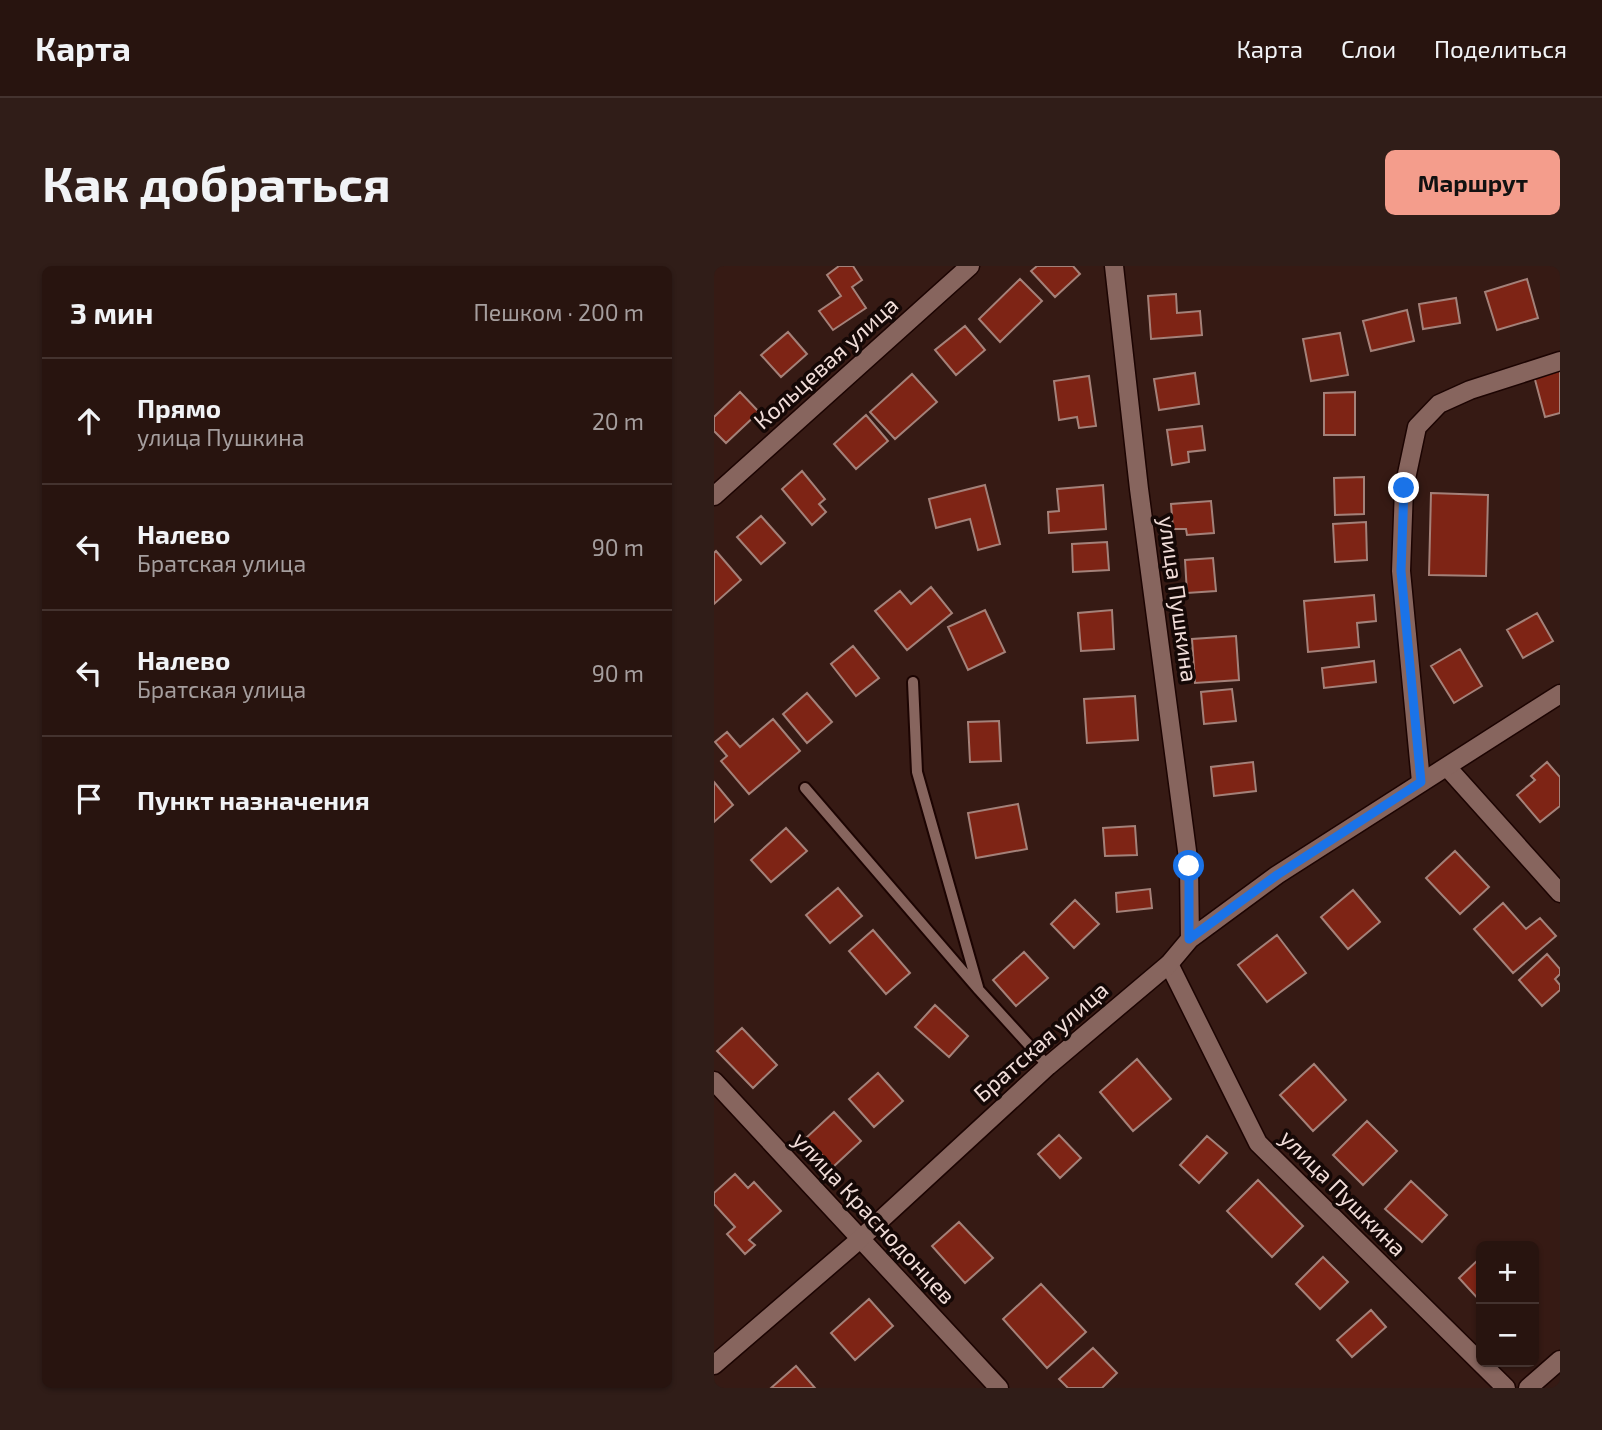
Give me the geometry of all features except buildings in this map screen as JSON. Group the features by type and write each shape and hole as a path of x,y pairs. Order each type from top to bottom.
{"street":[{"name":"Кольцевая улица","path":"714,496 970,266"},
{"name":"улица Пушкина","path":"1114,266 1139,489 1189,866 1189,939"},
{"path":"1421,782 1401,571 1404,488 1417,427 1439,404 1470,390 1560,361"},
{"name":"Братская улица","path":"714,1365 859,1240 1048,1066 1168,964 1189,939 1277,875 1560,694"},
{"path":"1447,767 1560,892"},
{"name":"улица Пушкина","path":"1168,964 1258,1143 1506,1388"},
{"name":"улица Краснодонцев","path":"714,1081 999,1388"},
{"path":"1528,1388 1560,1360"}],"lane":[{"path":"913,682 918,772 978,990"},
{"path":"805,788 978,990 1048,1066"}],"route":[{"path":"1189,866 1189,939 1277,875 1421,782 1401,571 1404,488"}]}
